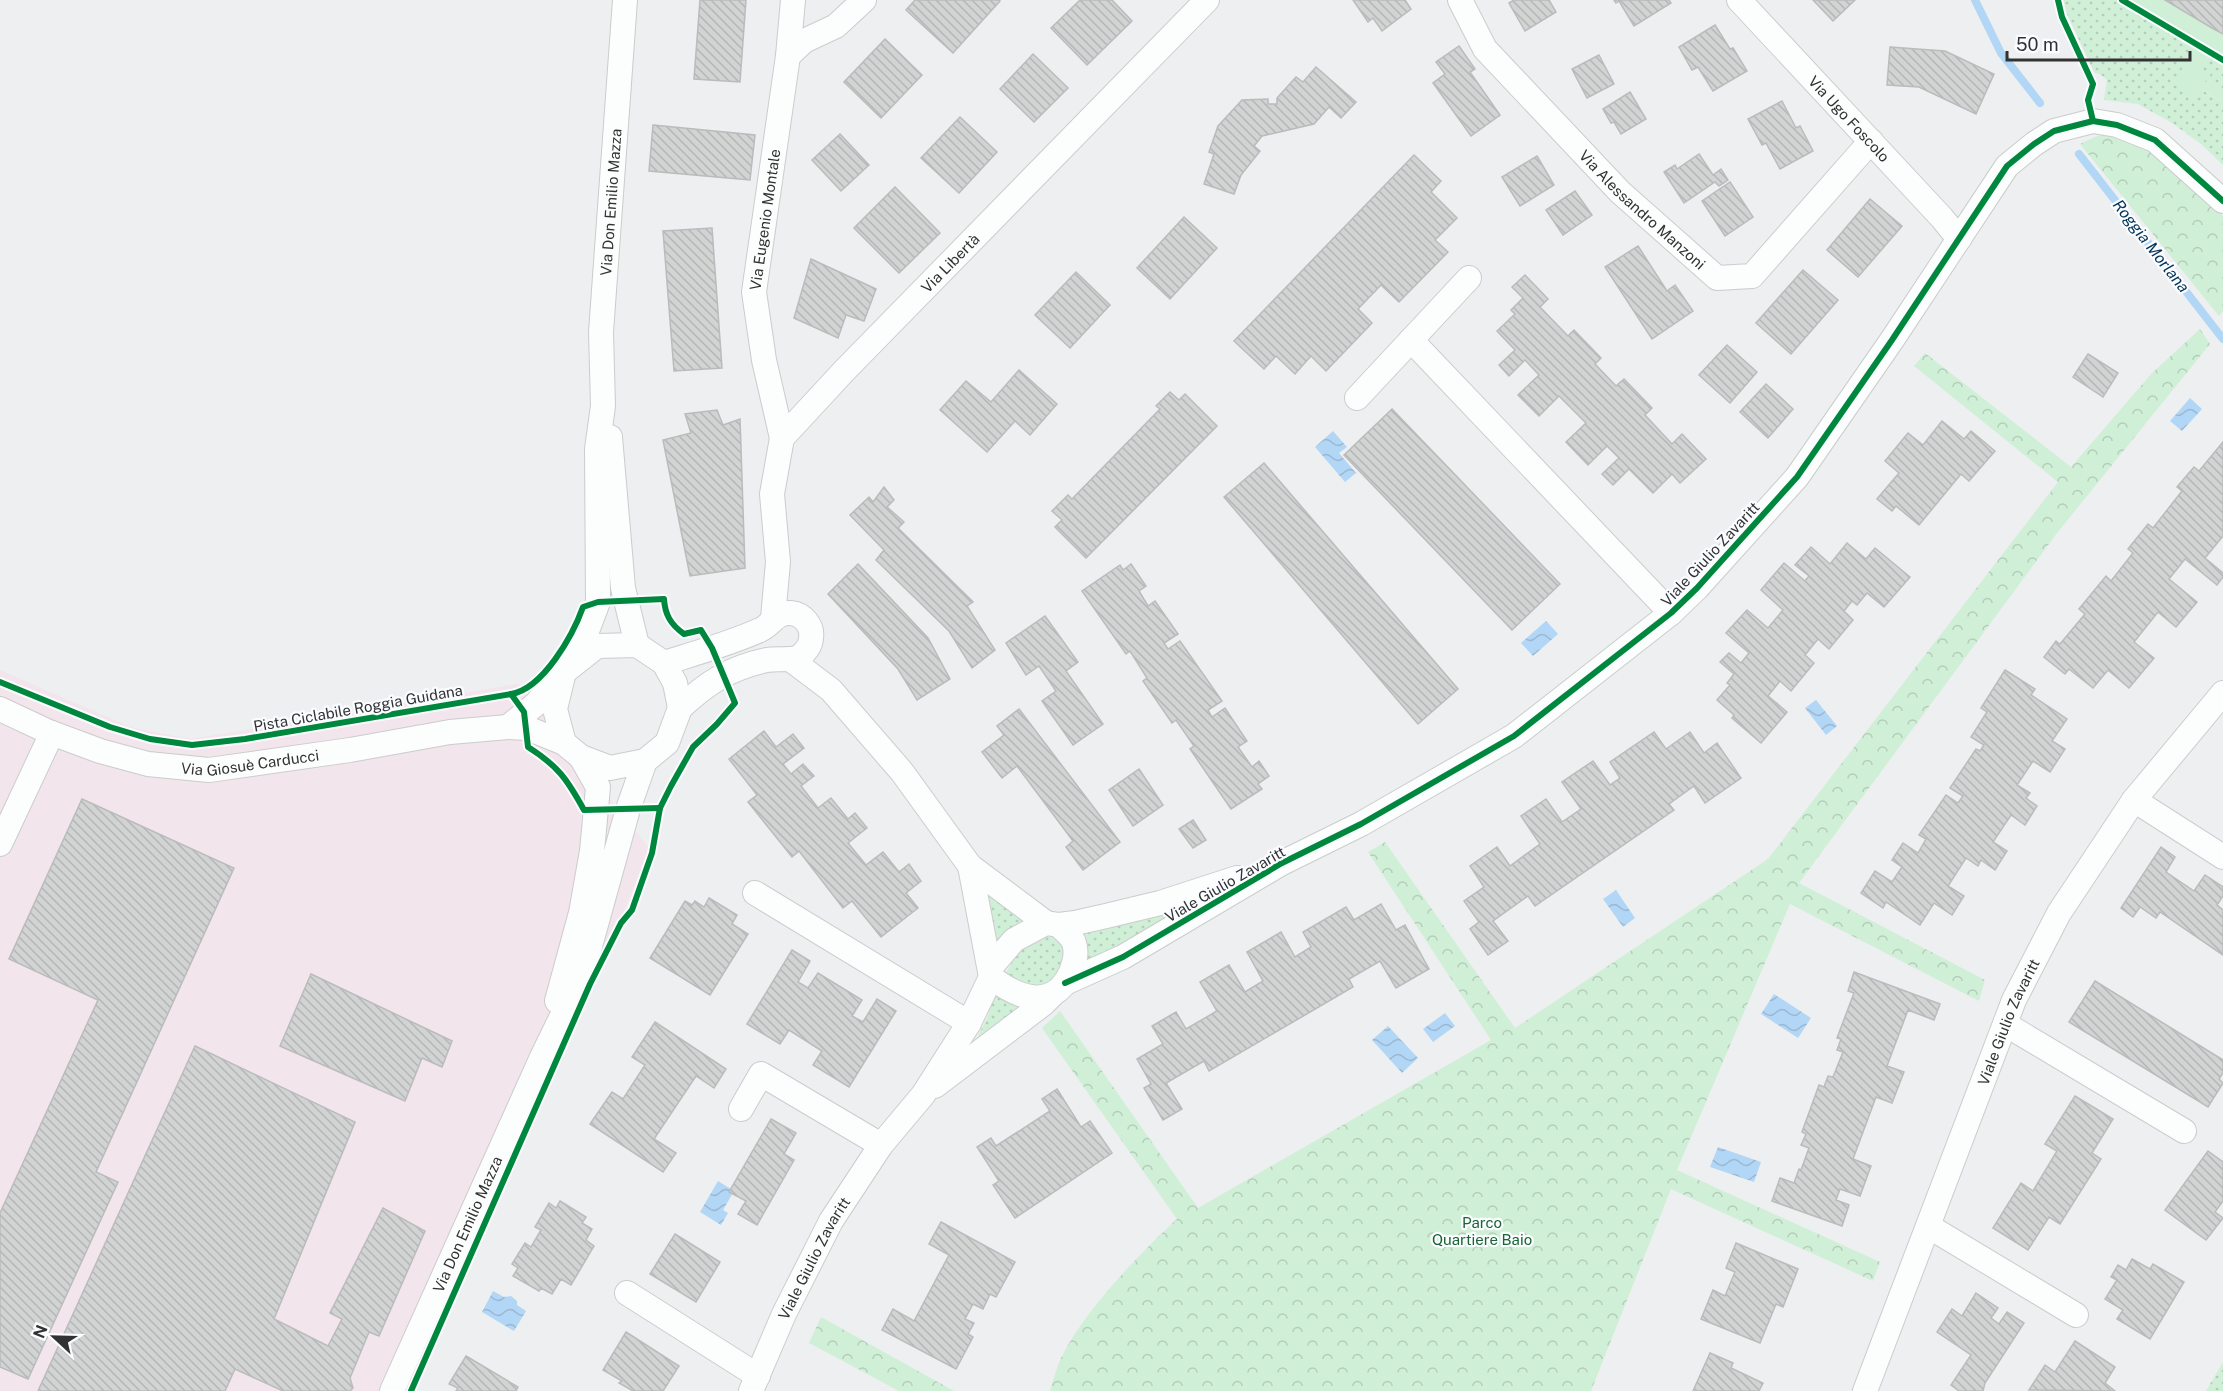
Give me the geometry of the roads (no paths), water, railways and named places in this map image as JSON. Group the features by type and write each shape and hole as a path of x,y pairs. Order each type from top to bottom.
{"street":[{"name":"Via Don Emilio Mazza","path":"542,1057 581,913 592,851 598,787 573,750 555,709 564,672 587,631 598,602 597,449 603,406 601,332 625,0"},
{"name":"Via Eugenio Montale","path":"782,438 765,360 754,292 788,56 793,0"},
{"path":"788,56 804,41 836,26 864,0"},
{"name":"Via Libertà","path":"782,438 844,371 1207,0"},
{"name":"Via Alessandro Manzoni","path":"1460,0 1485,49 1620,192 1718,278 1752,276 1871,141"},
{"name":"Via Ugo Foscolo","path":"1739,0 1959,239"},
{"name":"Viale Giulio Zavaritt","path":"923,1095 1043,1004 1059,989 1123,957 1282,863 1361,824 1514,736 1671,613 1697,588 1797,477 1892,340 2007,166 2034,144 2054,131 2093,121 2117,125 2156,140 2223,201"},
{"path":"1357,398 1468,278"},
{"path":"1411,340 1671,613"},
{"name":"Via Don Emilio Mazza","path":"603,406 611,443 623,588 637,645"},
{"path":"782,438 772,494 778,562 766,640 772,652 793,655 831,690 902,772 970,866 1074,942 1076,962 1059,989 1031,998 1006,990 991,972 970,866"},
{"path":"778,562 798,615"},
{"path":"573,750 610,768 645,761 667,744 680,708 702,687 747,664 793,655 812,637 810,627 798,615 781,614 746,637 664,663"},
{"path":"508,727 536,704 564,672 597,646 637,645 664,663 675,683 680,708"},
{"name":"Viale Giulio Zavaritt","path":"1865,1391 2014,1000 2059,913 2134,800 2223,693"},
{"name":"Via Giosuè Carducci","path":"0,709 52,733 100,751 148,764 209,770 350,750 450,732 508,727 527,728 573,750"},
{"path":"0,844 52,733"},
{"name":"Via Don Emilio Mazza","path":"392,1391 542,1057 582,975 628,809 645,761"},
{"path":"2134,800 2223,857"},
{"name":"Viale Giulio Zavaritt","path":"1052,924 1075,923 1160,903 1282,863"},
{"path":"755,893 969,1023"},
{"path":"991,972 1014,940 1052,924"},
{"name":"Viale Giulio Zavaritt","path":"627,1293 755,1383 784,1314 831,1221 881,1146 923,1095 969,1023 991,972"},
{"path":"2005,1024 2184,1131"},
{"path":"741,1109 761,1074 881,1146"},
{"path":"1928,1226 2076,1315"}],"water":[{"path":"2190,398 2202,409 2182,431 2170,421"},
{"path":"1333,431 1347,447 1339,453 1356,473 1345,482 1315,447"},
{"path":"1546,621 1558,634 1533,656 1521,643"},
{"path":"1816,700 1837,726 1826,735 1805,708"},
{"path":"1616,890 1635,918 1623,927 1603,899"},
{"path":"1774,994 1811,1018 1798,1038 1761,1014"},
{"path":"1445,1013 1455,1026 1433,1042 1423,1029"},
{"path":"1388,1026 1418,1058 1402,1073 1372,1040"},
{"path":"1718,1147 1761,1162 1754,1182 1710,1167"},
{"path":"718,1181 734,1191 723,1210 728,1213 721,1225 700,1212"},
{"path":"493,1291 504,1297 511,1296 517,1301 517,1305 526,1311 514,1331 482,1312"}],"waterway":[{"name":"Roggia Morlana","path":"1975,0 2001,53 2040,103"},
{"name":"Roggia Morlana","path":"2079,154 2223,339"}],"park label":[{"name":"Parco Quartiere Baio","path":"1482,1230"}]}
